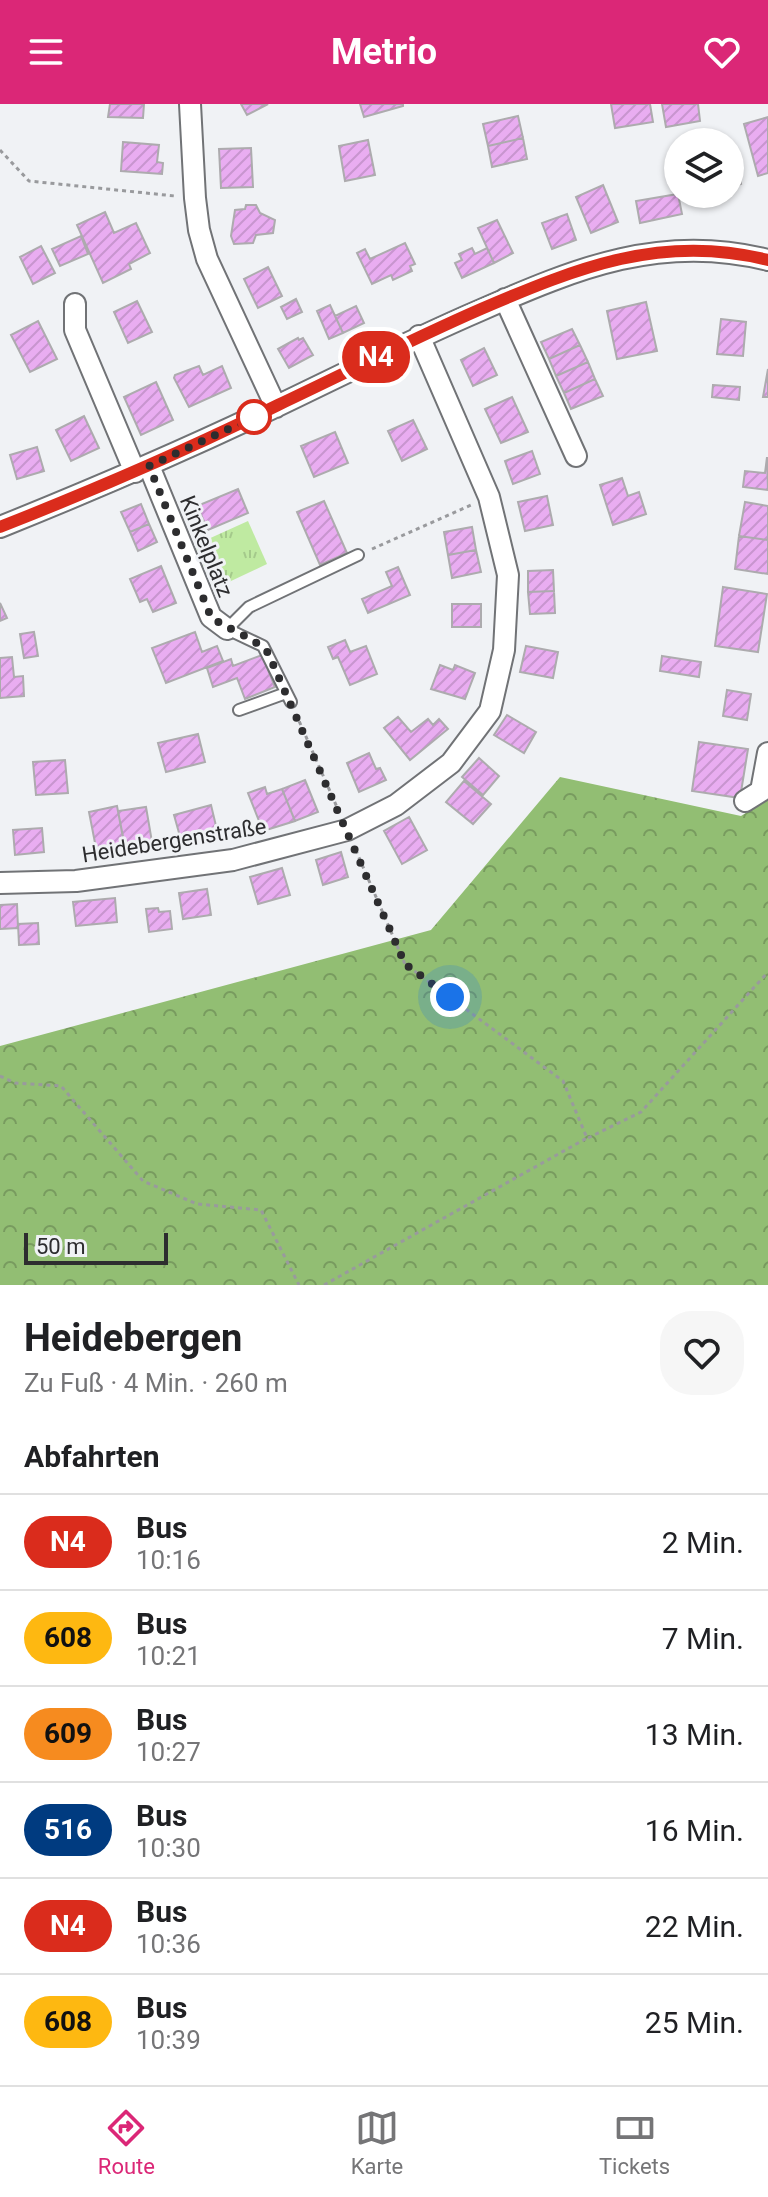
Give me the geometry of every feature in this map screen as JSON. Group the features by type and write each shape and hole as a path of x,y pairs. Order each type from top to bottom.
{"street":[{"path":"190,104 195,198 207,259 276,407"},
{"path":"0,527 142,469 419,336 603,262 668,250 707,251 768,260"},
{"path":"505,299 576,456"},
{"name":"Kinkelplatz","path":"75,304 75,330 211,617 227,629"},
{"name":"Heidebergenstraße","path":"0,883 76,881 233,860 347,830 396,805 451,763 490,711 504,650 508,575 489,497 419,336"},
{"path":"745,801 761,791 768,753"}],"lane":[{"name":"Kinkelplatz","path":"227,629 249,607 358,555"},
{"path":"227,629 263,646 289,698 239,710"}],"path":[{"path":"0,150 29,181 195,198"},
{"path":"358,555 489,497"},
{"path":"289,698 405,964 563,1081 587,1138"},
{"path":"324,1285 587,1138 641,1112 768,972"},
{"path":"0,1076 15,1083 61,1086 143,1181 197,1204 261,1210 299,1285"}],"green space":[{"path":"248,521 267,564 214,589 195,545"},
{"path":"560,777 741,816 768,799 768,1285 0,1285 0,1046 431,930"}],"building":[{"path":"110,104 144,104 143,118 108,117"},
{"path":"241,104 268,104 247,115"},
{"path":"360,104 403,104 403,106 364,117"},
{"path":"611,104 650,104 653,122 615,128"},
{"path":"662,104 698,104 700,121 666,127"},
{"path":"518,116 523,138 488,146 483,124"},
{"path":"768,117 768,173 758,176 744,124"},
{"path":"523,138 527,159 492,167 488,146"},
{"path":"368,140 375,175 345,181 339,146"},
{"path":"123,142 159,145 157,162 163,163 162,174 121,171"},
{"path":"251,148 253,187 221,188 219,149"},
{"path":"603,185 618,222 591,233 576,197"},
{"path":"664,196 664,208 681,208 682,214 640,223 636,201"},
{"path":"246,205 256,205 260,213 275,220 273,233 256,235 253,243 234,244 231,236 235,210 245,209"},
{"path":"105,212 114,233 136,223 150,253 129,264 131,269 103,283 77,225"},
{"path":"567,214 576,240 552,249 542,223"},
{"path":"497,220 513,253 494,263 478,228"},
{"path":"81,236 88,254 60,266 52,249"},
{"path":"405,243 415,264 410,266 412,271 393,280 391,275 372,284 357,253 365,249 370,259"},
{"path":"41,246 55,273 33,284 20,257"},
{"path":"472,248 475,254 487,248 494,263 462,278 455,263 462,260 459,254"},
{"path":"268,267 282,296 258,308 244,279"},
{"path":"296,299 302,312 287,319 281,307"},
{"path":"137,301 152,332 128,343 114,312"},
{"path":"646,302 657,351 617,359 607,311"},
{"path":"330,305 343,333 329,339 317,311"},
{"path":"356,306 364,323 343,333 335,316"},
{"path":"721,319 746,322 743,356 717,354"},
{"path":"38,321 57,359 30,372 11,335"},
{"path":"572,329 580,345 549,359 541,342"},
{"path":"303,338 313,355 289,368 278,349"},
{"path":"580,345 588,362 556,376 549,359"},
{"path":"484,348 497,375 473,386 461,360"},
{"path":"588,362 595,379 564,393 556,376"},
{"path":"199,366 203,375 222,366 231,388 189,407 174,378"},
{"path":"768,369 768,397 763,397"},
{"path":"595,379 603,396 571,409 564,393"},
{"path":"156,382 173,420 141,435 124,397"},
{"path":"713,385 740,387 739,400 712,397"},
{"path":"512,397 528,432 501,443 485,409"},
{"path":"84,416 99,448 71,461 56,430"},
{"path":"413,420 427,449 402,461 388,431"},
{"path":"335,432 348,463 314,477 301,446"},
{"path":"37,447 44,471 17,479 10,455"},
{"path":"532,451 540,474 513,484 505,461"},
{"path":"767,457 768,490 743,487 745,471 765,473"},
{"path":"622,478 628,496 639,492 646,514 613,525 600,485"},
{"path":"238,489 248,513 208,530 197,506"},
{"path":"547,496 553,525 525,531 518,502"},
{"path":"324,501 347,553 320,565 297,512"},
{"path":"745,502 768,506 768,540 739,536"},
{"path":"141,504 149,524 130,532 121,512"},
{"path":"149,524 157,542 138,551 130,532"},
{"path":"472,527 476,550 448,555 444,532"},
{"path":"739,536 768,540 768,574 735,569"},
{"path":"476,550 481,572 452,578 448,555"},
{"path":"161,566 176,603 153,612 147,599 140,602 130,579"},
{"path":"398,567 410,595 368,613 362,599 392,586 386,572"},
{"path":"553,570 554,591 528,592 528,571"},
{"path":"723,587 767,594 758,652 715,646"},
{"path":"554,591 555,613 530,614 528,592"},
{"path":"0,603 7,618 0,621"},
{"path":"452,604 481,604 481,627 452,627"},
{"path":"34,632 38,656 24,658 20,634"},
{"path":"195,632 202,652 217,646 223,661 166,683 152,648"},
{"path":"345,640 350,652 366,646 377,674 350,685 338,657 333,659 328,647"},
{"path":"526,646 558,652 553,678 520,672"},
{"path":"262,655 275,687 245,699 237,678 213,687 207,668 231,659 233,666"},
{"path":"662,656 701,662 699,677 660,671"},
{"path":"12,657 14,677 23,676 24,696 0,698 0,658"},
{"path":"440,665 453,670 455,665 475,673 465,699 431,689"},
{"path":"727,690 751,694 747,720 723,716"},
{"path":"507,715 536,732 524,753 494,735"},
{"path":"398,717 411,732 428,719 433,725 439,719 448,729 410,760 384,728"},
{"path":"198,734 205,762 166,772 158,743"},
{"path":"699,742 748,749 740,798 692,791"},
{"path":"369,753 376,769 380,768 386,780 359,792 347,763"},
{"path":"479,758 499,776 483,795 462,777"},
{"path":"65,760 68,793 36,795 33,762"},
{"path":"305,780 318,812 295,821 282,789"},
{"path":"464,781 491,804 473,824 446,802"},
{"path":"265,787 267,794 282,789 295,821 263,831 248,793"},
{"path":"211,805 217,830 181,840 174,815"},
{"path":"117,806 124,843 96,848 89,812"},
{"path":"146,807 152,842 125,847 118,811"},
{"path":"409,817 427,850 402,864 384,831"},
{"path":"42,828 44,852 15,855 13,830"},
{"path":"341,852 348,877 323,885 316,860"},
{"path":"282,868 290,895 258,904 250,877"},
{"path":"207,889 211,915 183,919 179,893"},
{"path":"115,898 117,922 76,926 73,902"},
{"path":"17,904 18,928 0,929 0,905"},
{"path":"158,908 159,912 170,911 172,929 149,932 146,909"},
{"path":"38,923 39,944 19,945 18,924"}],"bus line":[{"name":"N4","path":"0,527 149,466 419,336 603,262 668,250 707,251 768,260"}],"route":[{"path":"254,417 149,466 211,617 227,629 263,646 268,653 405,964 450,997"}]}
